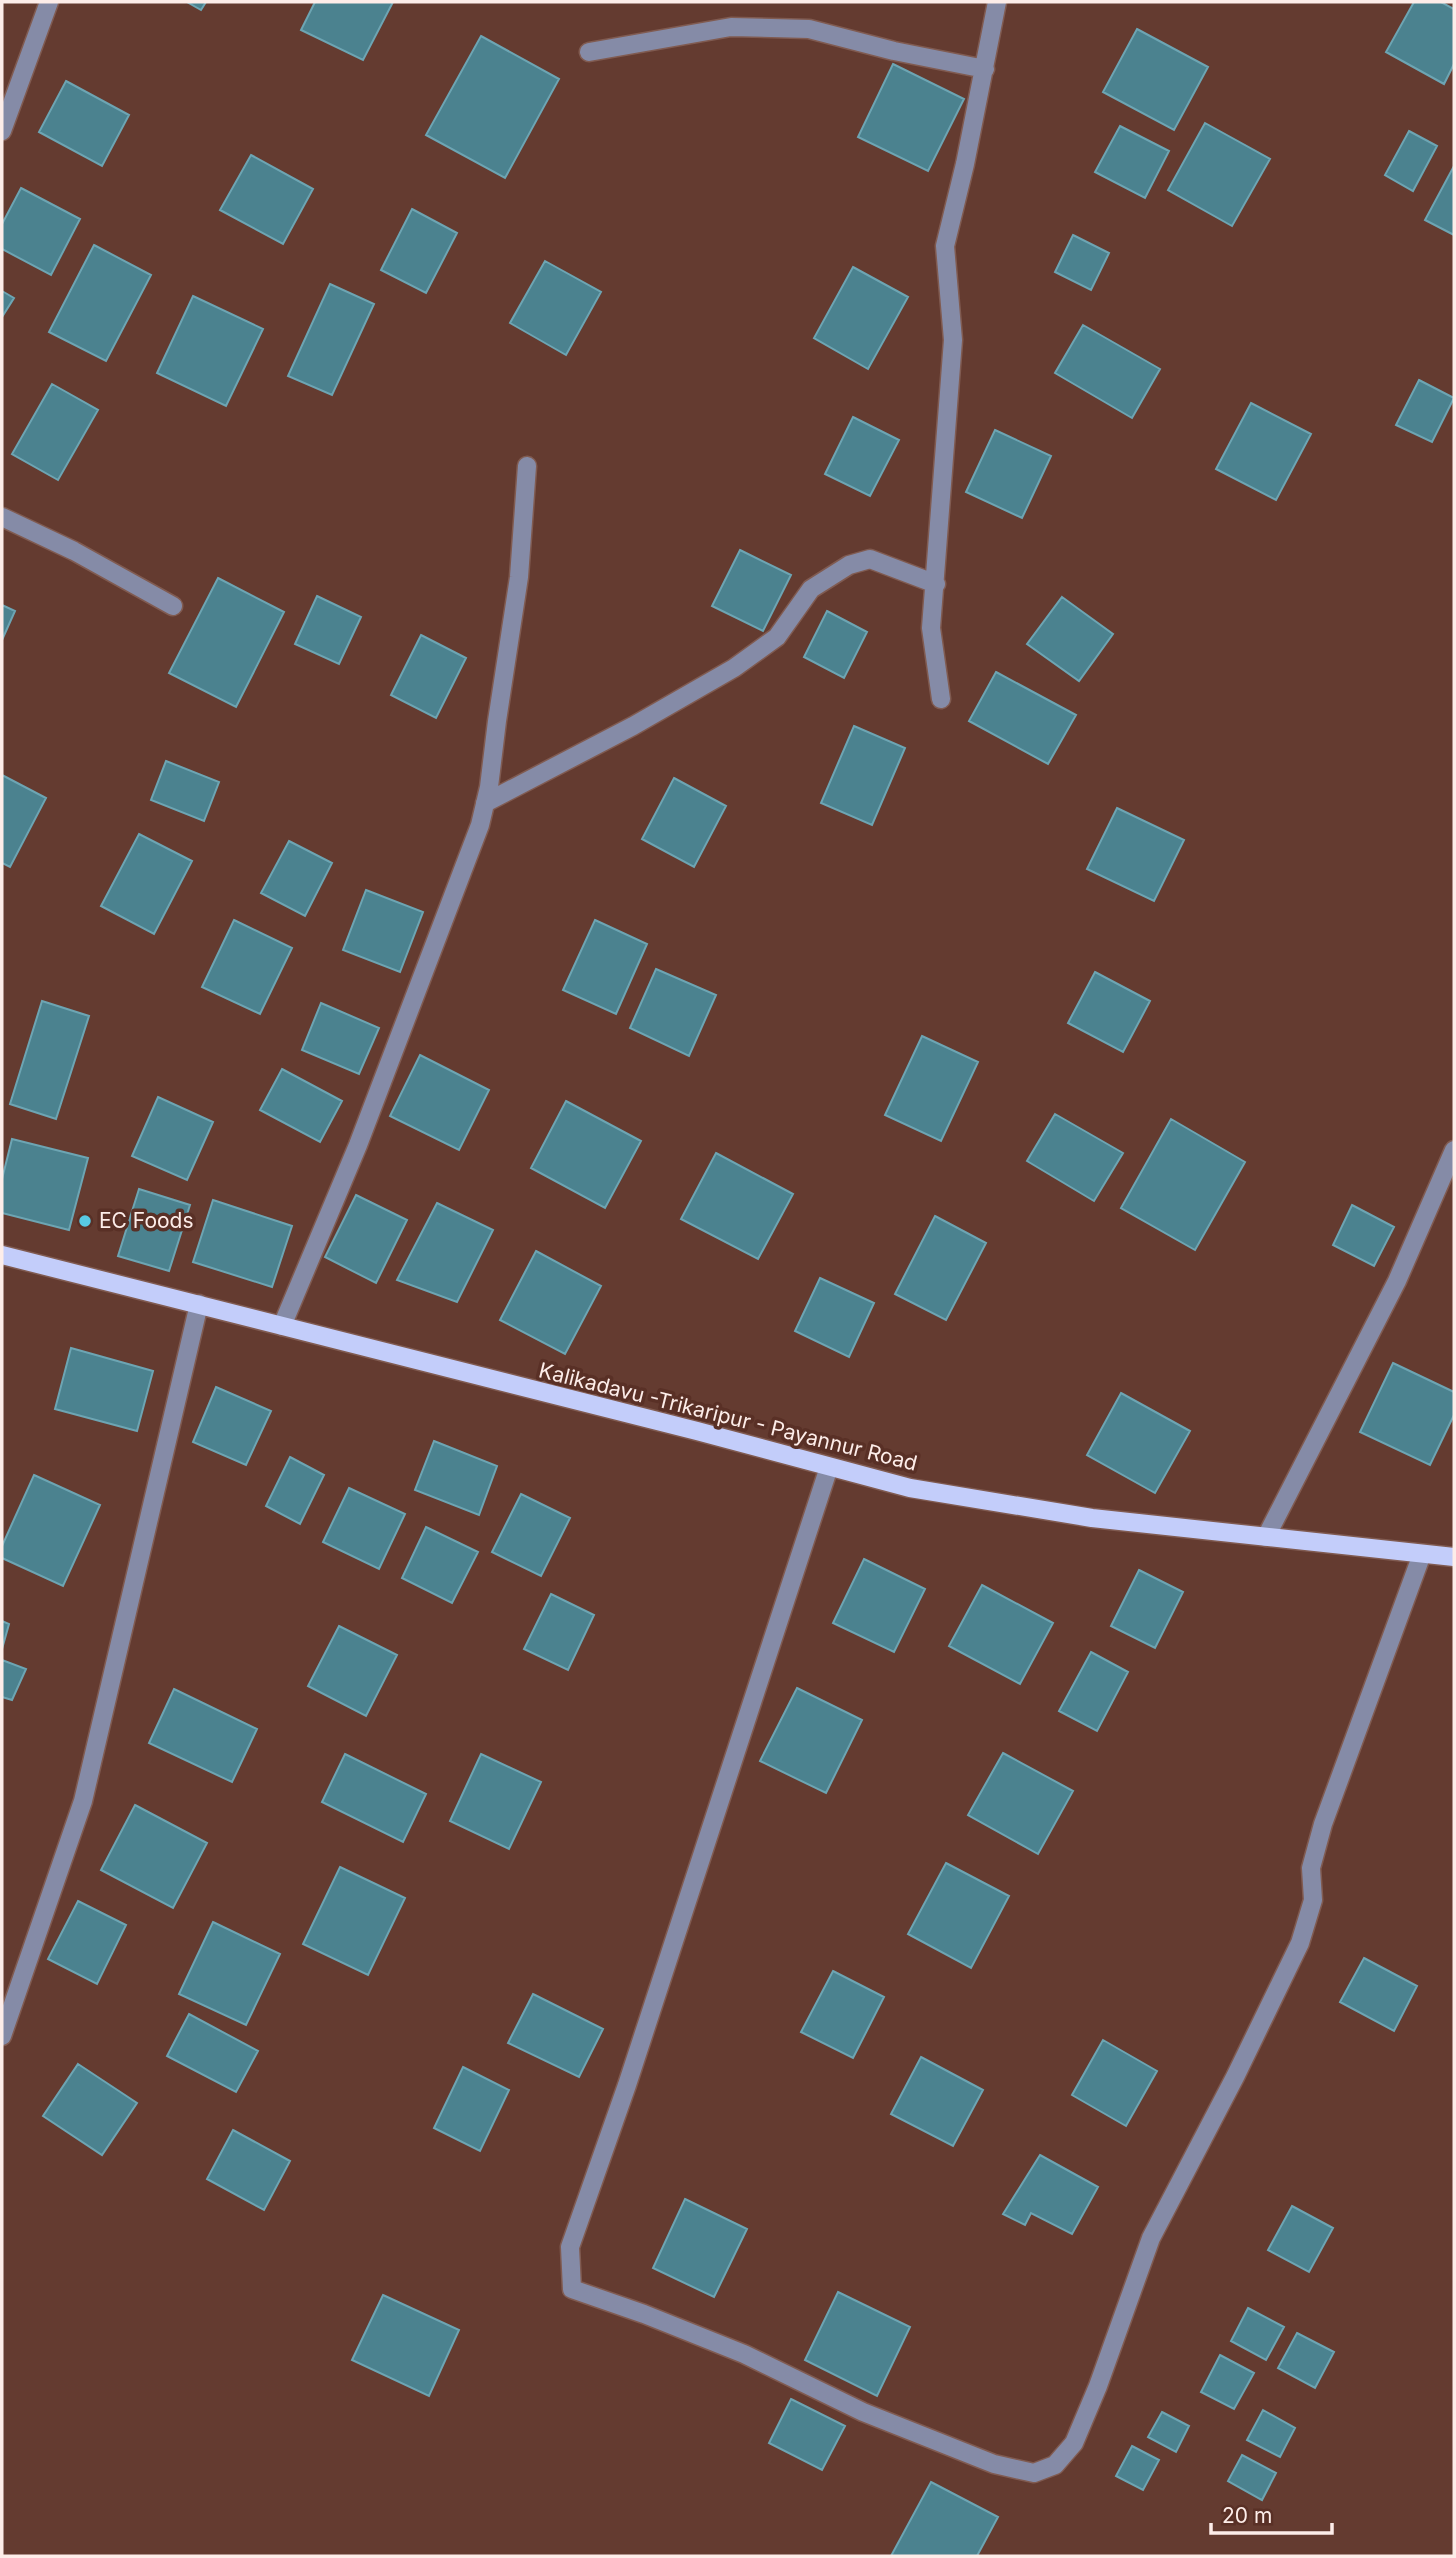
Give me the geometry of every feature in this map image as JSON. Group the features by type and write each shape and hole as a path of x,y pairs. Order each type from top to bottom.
{"main road":[{"name":"Kalikadavu -Trikaripur - Payannur Road","path":"2,1255 910,1488 1091,1518 1454,1557"}],"street":[{"path":"2,131 49,2"},
{"path":"941,699 932,628 953,340 945,246 965,164 997,2"},
{"path":"589,52 731,27 809,29 894,51 985,69"},
{"path":"282,1326 358,1146 431,951 468,864 485,803 519,576 527,466"},
{"path":"2,517 74,551 173,606"},
{"path":"485,803 632,726 734,668 777,637 811,589 849,565 870,559 936,583"},
{"path":"1266,1537 1397,1281 1454,1150"},
{"path":"2,2036 83,1801 199,1304"},
{"path":"829,1467 627,2085 570,2247 572,2289 744,2354 863,2412 994,2464 1034,2473 1055,2465 1073,2443 1102,2374 1151,2238 1235,2077 1300,1943 1312,1900 1311,1867 1323,1824 1422,1554"}],"building":[{"path":"187,2 206,2 201,10"},
{"path":"315,2 393,2 363,60 301,30"},
{"path":"1414,2 1441,2 1454,9 1454,64 1444,84 1386,52"},
{"path":"1137,29 1208,67 1174,130 1103,92"},
{"path":"481,36 559,79 505,178 426,135"},
{"path":"893,64 964,99 928,171 858,137"},
{"path":"66,81 129,115 102,166 39,132"},
{"path":"1205,123 1270,159 1232,226 1168,190"},
{"path":"1120,126 1169,151 1145,198 1095,172"},
{"path":"1409,131 1437,146 1413,191 1385,175"},
{"path":"251,155 313,189 283,244 220,210"},
{"path":"1454,166 1454,235 1425,220"},
{"path":"21,188 80,219 51,275 2,249 2,224"},
{"path":"412,209 457,233 426,293 381,270"},
{"path":"1073,235 1109,253 1091,290 1055,272"},
{"path":"94,245 151,275 106,361 49,332"},
{"path":"545,261 601,292 566,355 510,323"},
{"path":"853,267 908,297 868,369 814,338"},
{"path":"330,284 374,304 332,395 288,376"},
{"path":"2,291 14,298 2,317"},
{"path":"193,296 263,329 226,406 157,373"},
{"path":"1083,325 1160,369 1132,418 1055,373"},
{"path":"1419,380 1454,398 1432,442 1396,425"},
{"path":"52,384 98,410 58,480 12,454"},
{"path":"1251,403 1311,434 1276,500 1216,469"},
{"path":"853,417 899,440 870,496 825,474"},
{"path":"995,430 1051,456 1022,518 966,492"},
{"path":"740,550 791,575 763,631 712,606"},
{"path":"218,578 284,612 236,707 169,673"},
{"path":"317,596 361,617 339,664 295,644"},
{"path":"1062,597 1113,634 1079,681 1027,644"},
{"path":"2,605 15,611 2,640"},
{"path":"827,611 867,632 844,678 804,657"},
{"path":"421,635 466,658 436,718 391,695"},
{"path":"996,672 1076,715 1048,764 969,721"},
{"path":"854,726 905,748 872,825 821,803"},
{"path":"166,761 219,782 204,821 151,800"},
{"path":"2,775 46,798 10,867 2,863"},
{"path":"674,778 726,806 694,867 642,839"},
{"path":"1117,808 1184,840 1154,901 1087,869"},
{"path":"139,834 192,861 154,934 101,906"},
{"path":"289,841 332,863 305,916 261,893"},
{"path":"366,890 423,912 400,972 343,950"},
{"path":"234,920 292,948 260,1014 202,987"},
{"path":"595,920 647,944 616,1014 563,990"},
{"path":"656,969 716,995 689,1056 630,1028"},
{"path":"1095,972 1150,1001 1123,1052 1068,1023"},
{"path":"42,1001 89,1016 56,1119 10,1104"},
{"path":"321,1003 379,1028 359,1074 302,1050"},
{"path":"922,1036 978,1062 941,1141 885,1115"},
{"path":"420,1055 489,1090 459,1150 390,1116"},
{"path":"282,1069 342,1101 320,1142 260,1110"},
{"path":"158,1097 213,1122 187,1180 132,1156"},
{"path":"566,1101 641,1141 605,1208 531,1168"},
{"path":"1055,1114 1123,1153 1094,1201 1027,1161"},
{"path":"1171,1119 1245,1162 1195,1250 1121,1208"},
{"path":"12,1139 88,1158 69,1230 2,1213 2,1179"},
{"path":"716,1153 793,1194 758,1259 681,1219"},
{"path":"139,1189 190,1205 169,1271 118,1256"},
{"path":"356,1195 407,1220 376,1283 325,1257"},
{"path":"213,1200 292,1226 272,1287 193,1262"},
{"path":"437,1203 493,1230 457,1302 397,1280"},
{"path":"1352,1205 1394,1227 1374,1266 1333,1245"},
{"path":"935,1216 986,1243 946,1320 895,1294"},
{"path":"536,1251 601,1286 565,1354 500,1320"},
{"path":"820,1278 874,1303 849,1357 795,1331"},
{"path":"71,1348 153,1371 137,1431 55,1409"},
{"path":"1393,1363 1454,1392 1454,1415 1430,1465 1360,1432"},
{"path":"216,1387 271,1411 246,1465 193,1442"},
{"path":"1121,1393 1190,1431 1155,1493 1087,1455"},
{"path":"434,1441 497,1466 479,1515 415,1490"},
{"path":"290,1457 324,1475 300,1524 266,1506"},
{"path":"34,1475 100,1505 63,1586 2,1558 2,1546"},
{"path":"349,1488 405,1514 379,1569 323,1542"},
{"path":"521,1494 570,1518 541,1576 492,1552"},
{"path":"426,1527 478,1552 452,1603 402,1578"},
{"path":"864,1559 925,1589 894,1652 833,1623"},
{"path":"1139,1570 1183,1592 1155,1648 1111,1626"},
{"path":"982,1585 1053,1623 1020,1684 949,1646"},
{"path":"551,1594 594,1615 568,1670 524,1649"},
{"path":"2,1621 9,1624 2,1649"},
{"path":"339,1626 397,1655 366,1716 308,1686"},
{"path":"1091,1652 1128,1672 1097,1731 1059,1711"},
{"path":"2,1660 26,1669 12,1700 2,1697"},
{"path":"797,1688 862,1720 826,1793 760,1761"},
{"path":"174,1689 257,1729 232,1782 149,1743"},
{"path":"1003,1753 1073,1791 1038,1854 968,1815"},
{"path":"345,1754 426,1794 403,1842 322,1802"},
{"path":"481,1754 541,1782 509,1849 450,1821"},
{"path":"135,1805 207,1843 173,1908 101,1870"},
{"path":"946,1863 1009,1896 971,1968 908,1934"},
{"path":"340,1867 405,1898 368,1975 303,1944"},
{"path":"78,1901 126,1925 97,1984 48,1959"},
{"path":"213,1922 280,1954 246,2025 179,1994"},
{"path":"1364,1958 1417,1986 1394,2031 1340,2002"},
{"path":"833,1971 884,1997 853,2058 801,2032"},
{"path":"533,1994 603,2029 579,2077 508,2043"},
{"path":"189,2014 258,2051 236,2092 167,2056"},
{"path":"1103,2040 1157,2071 1126,2126 1072,2095"},
{"path":"921,2057 983,2090 953,2146 891,2114"},
{"path":"78,2064 137,2103 102,2155 43,2116"},
{"path":"463,2067 509,2090 480,2151 434,2128"},
{"path":"233,2130 290,2161 264,2210 207,2179"},
{"path":"1040,2155 1098,2187 1072,2234 1031,2213 1025,2225 1003,2214"},
{"path":"685,2199 747,2229 714,2297 653,2268"},
{"path":"1292,2206 1333,2228 1309,2272 1268,2250"},
{"path":"838,2292 910,2327 877,2396 805,2360"},
{"path":"383,2295 459,2330 429,2396 352,2360"},
{"path":"1248,2308 1284,2327 1266,2360 1231,2341"},
{"path":"1297,2333 1334,2352 1315,2388 1278,2368"},
{"path":"1220,2355 1254,2373 1234,2409 1201,2392"},
{"path":"791,2399 845,2426 822,2470 769,2443"},
{"path":"1263,2410 1295,2428 1280,2457 1247,2440"},
{"path":"1162,2412 1189,2426 1176,2452 1148,2437"},
{"path":"1132,2446 1159,2460 1143,2490 1116,2476"},
{"path":"1242,2455 1276,2473 1262,2500 1228,2481"},
{"path":"931,2482 998,2517 977,2556 891,2556"}],"place":[{"name":"EC Foods","path":"85,1221"}]}
